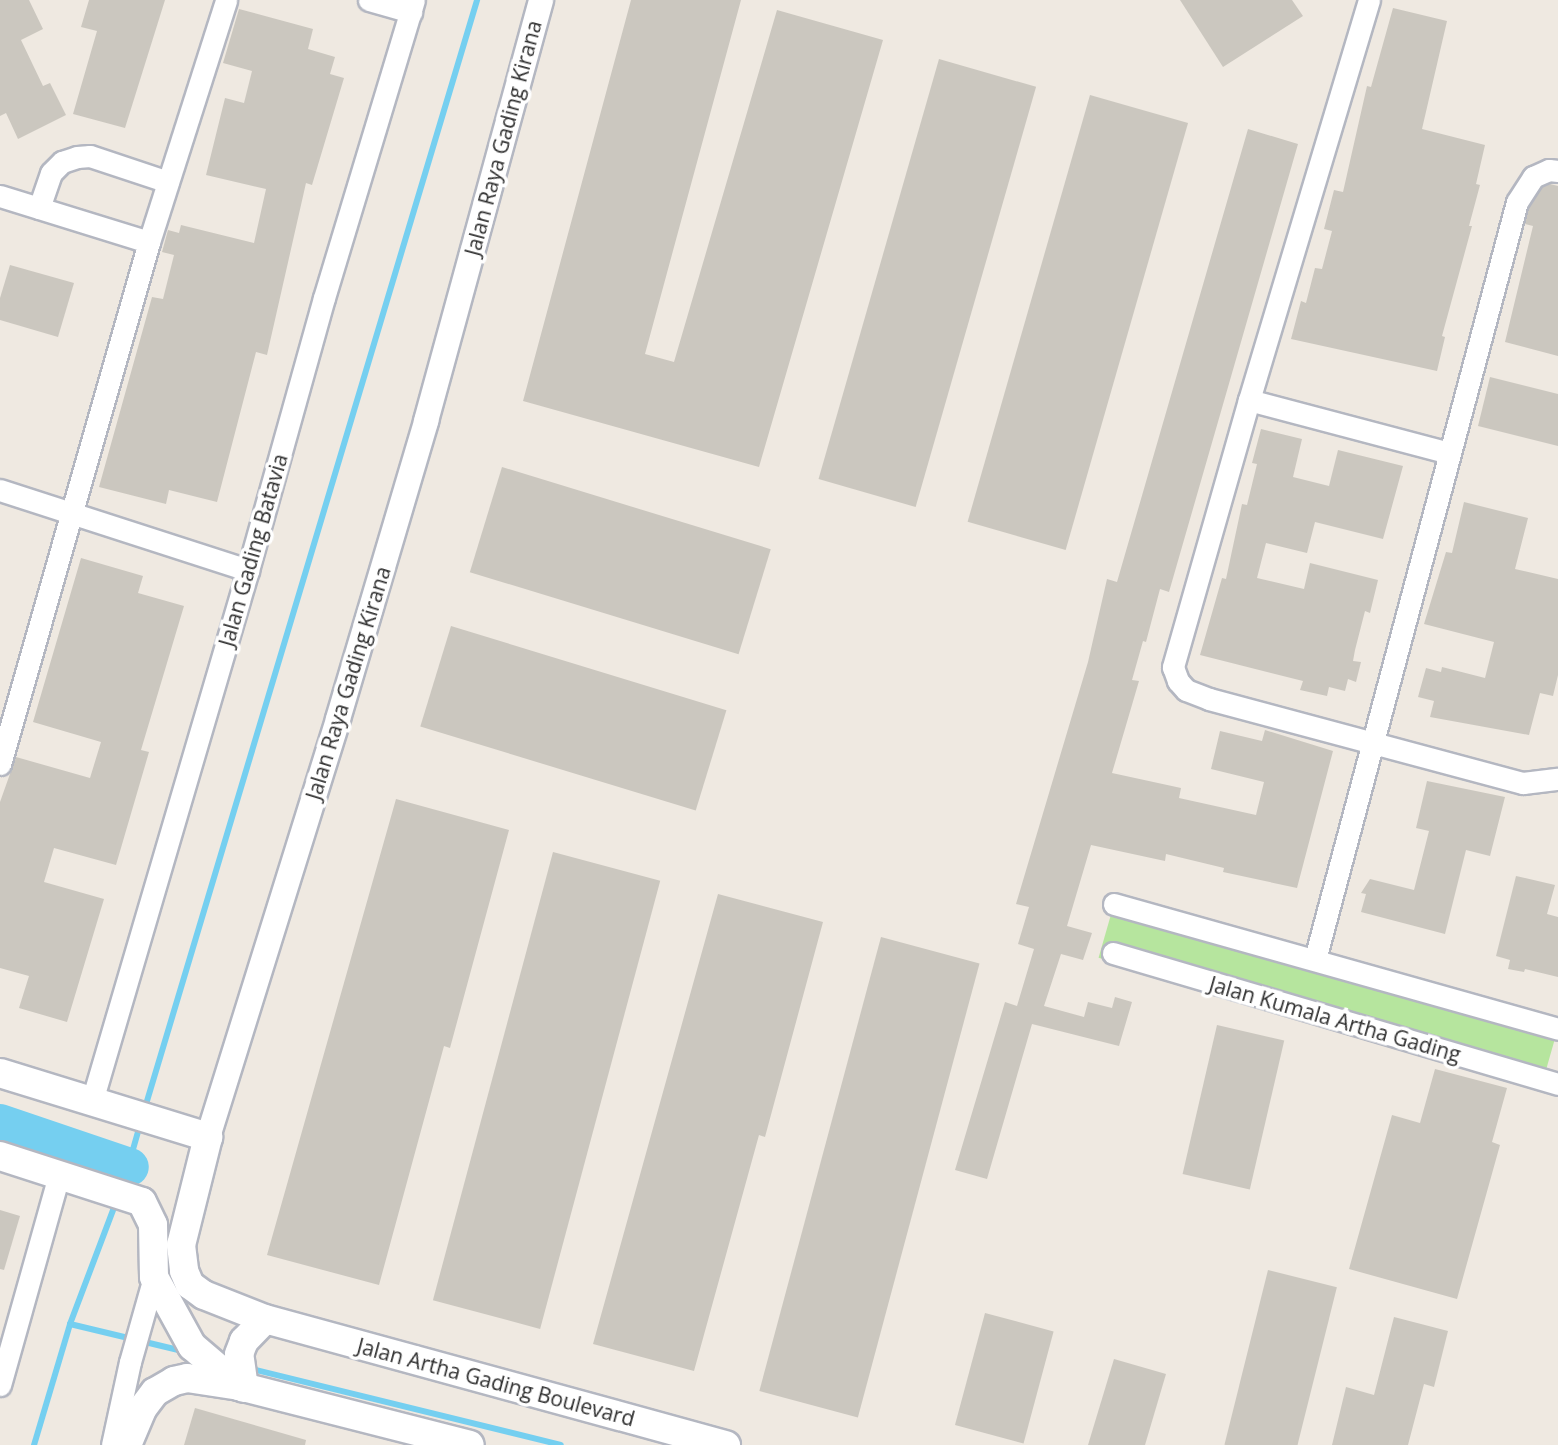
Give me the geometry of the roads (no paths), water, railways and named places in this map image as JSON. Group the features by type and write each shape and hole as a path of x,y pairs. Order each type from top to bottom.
{"main road":[{"path":"0,1073 208,1138"},
{"name":"Jalan Raya Gading Kirana","path":"208,1138 181,1245 184,1271 190,1285 204,1296 261,1323"},
{"path":"0,1156 138,1199 149,1213 153,1226 154,1278 192,1346 230,1375"},
{"path":"230,1375 244,1341 261,1323"},
{"name":"Jalan Artha Gading Boulevard","path":"261,1323 726,1445"},
{"path":"127,1445 142,1409 155,1392 174,1381 187,1378 230,1375 470,1445"}],"street":[{"path":"0,764 3,742 74,512 149,242 226,0"},
{"path":"369,0 412,6"},
{"name":"Jalan Raya Gading Kirana","path":"208,1138 419,447 541,0"},
{"path":"1368,0 1173,667 1178,681 1186,690 1209,699 1523,783 1558,779"},
{"name":"Jalan Gading Batavia","path":"98,1102 324,298 412,6"},
{"path":"39,208 51,173 62,162 77,157 90,156 168,182"},
{"path":"1315,958 1517,202 1533,177 1549,170 1558,171"},
{"path":"0,196 149,242"},
{"path":"1249,400 1449,453"},
{"path":"0,490 248,570"},
{"path":"1114,904 1315,958 1558,1029"},
{"name":"Jalan Kumala Artha Gading","path":"1113,953 1558,1084"},
{"path":"0,1385 66,1177"},
{"path":"112,1445 130,1362 154,1278"}],"waterway":[{"path":"144,1111 477,0"},
{"path":"0,1123 130,1167"},
{"path":"122,1188 140,1125"},
{"path":"34,1445 70,1324 116,1202"},
{"path":"70,1324 187,1352"},
{"path":"248,1368 561,1445"}]}
